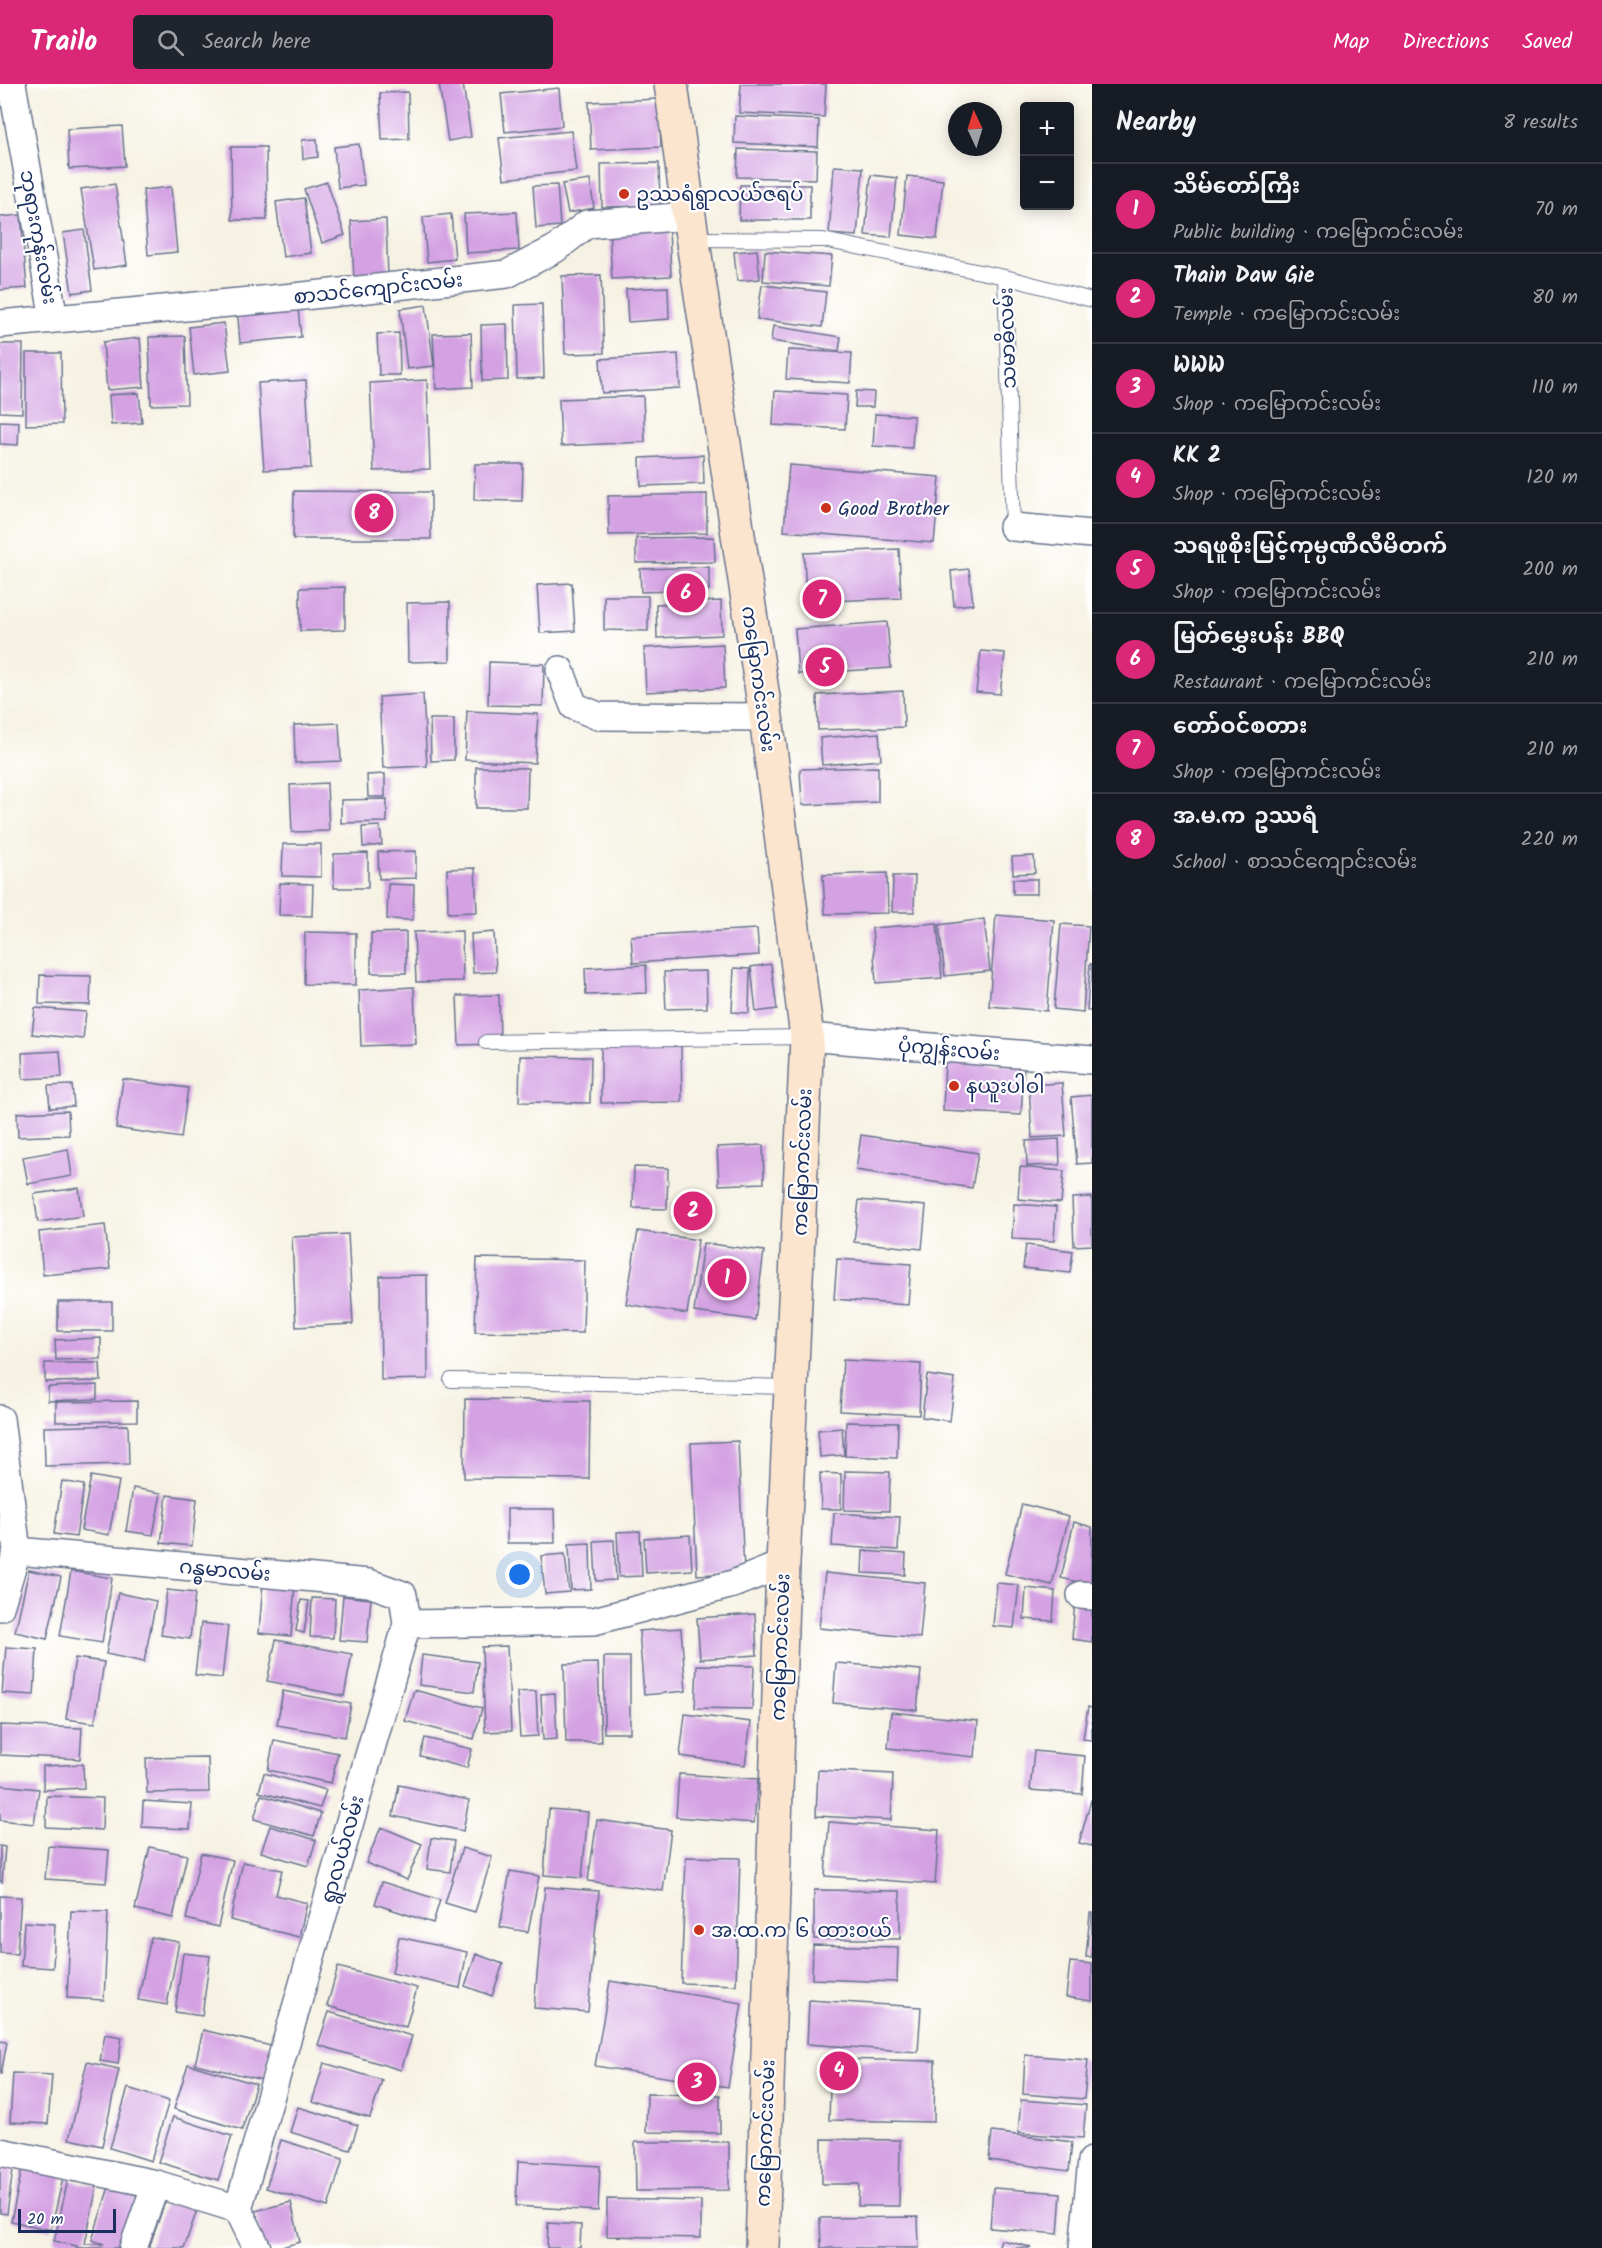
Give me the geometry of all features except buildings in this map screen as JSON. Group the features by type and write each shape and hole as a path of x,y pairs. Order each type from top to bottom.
{"main road":[{"name":"ကမြောကင်းလမ်း","path":"671,84 766,717 807,1037 783,1564 762,2248"}],"street":[{"name":"ဘုရားကုန်းလမ်း","path":"12,84 54,319"},
{"name":"စာသင်ကျောင်းလမ်း","path":"0,324 507,274 555,249 587,224 691,228"},
{"name":"သမာဓိလမ်း","path":"1013,527 1092,534"},
{"path":"560,670 574,706 598,716 766,717"},
{"name":"ပုံကျွန်းလမ်း","path":"807,1037 1092,1060"},
{"path":"0,1419 17,1551 0,1607"},
{"name":"ဂန္ဓမာလမ်း","path":"17,1551 369,1583 403,1595 407,1624"},
{"path":"407,1624 594,1621 733,1584 783,1564"},
{"name":"ရွာလယ်လမ်း","path":"238,2209 407,1624"},
{"path":"0,2152 156,2184 238,2209 257,2248"},
{"path":"1083,2248 1092,2161"},
{"path":"133,2248 156,2184"}],"lane":[{"name":"သမာဓိလမ်း","path":"691,228 823,240 1005,278 1013,527"},
{"path":"1005,278 1092,300"},
{"path":"486,1042 807,1037"},
{"path":"451,1380 792,1387"}],"place":[{"name":"ဥဿရံရွာလယ်ဇရပ်","path":"624,194"},
{"name":"Good Brother","path":"826,508"},
{"name":"အ.မ.က ဥဿရံ","path":"374,513"},
{"name":"မြတ်မွှေးပန်း BBQ","path":"686,593"},
{"name":"တော်ဝင်စတား","path":"822,599"},
{"name":"သရဖူစိုးမြင့်ကုမ္ပဏီလီမိတက်","path":"825,667"},
{"name":"နယူးပါဝါ","path":"954,1086"},
{"name":"Thain Daw Gie","path":"693,1211"},
{"name":"သိမ်တော်ကြီး","path":"727,1278"},
{"name":"အ.ထ.က ၆ ထားဝယ်","path":"699,1930"},
{"name":"KK 2","path":"839,2071"},
{"name":"WWW","path":"697,2082"}]}
